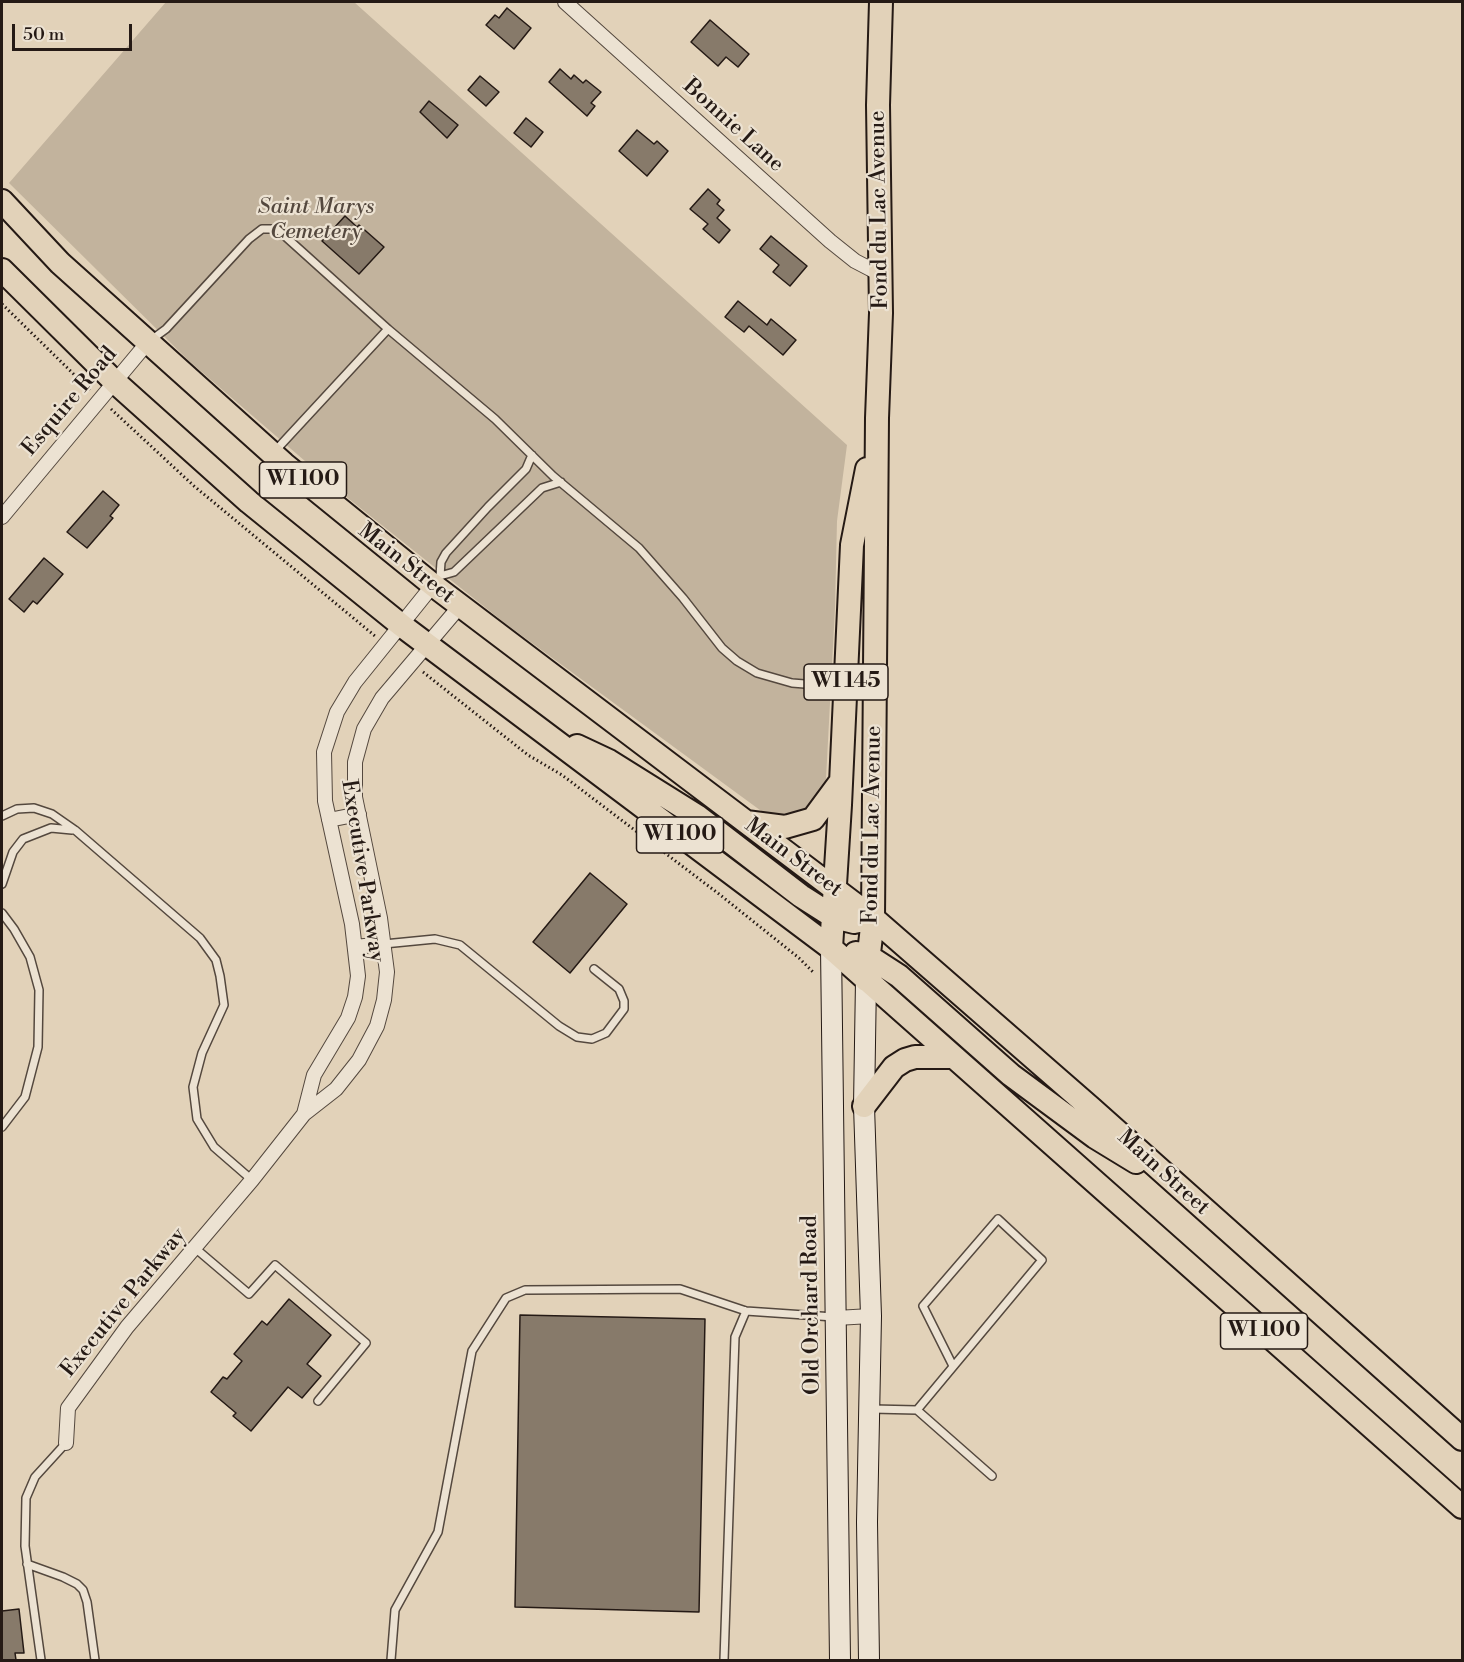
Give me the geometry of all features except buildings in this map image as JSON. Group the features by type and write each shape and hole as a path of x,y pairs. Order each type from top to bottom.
{"main road":[{"name":"Fond du Lac Avenue","path":"866,980 873,918 877,418 881,313 878,105 881,2"},
{"name":"Main Street","path":"2,201 60,263 272,454 437,580 460,606 873,918 1462,1439"},
{"name":"WI 100","path":"2,270 115,382 249,502 401,625 831,948 1462,1507"},
{"name":"Fond du Lac Avenue","path":"831,948 836,890 852,545 877,418"},
{"path":"528,722 609,761 698,816 801,896 834,917 854,922 873,918"},
{"path":"746,822 785,827 813,819 841,781"},
{"path":"831,948 868,956 899,976 1011,1075 1095,1137 1181,1189"},
{"path":"864,1106 894,1067 905,1060 915,1057 953,1057"}],"street":[{"name":"Bonnie Lane","path":"565,2 830,241 855,261 880,274"},
{"name":"Esquire Road","path":"2,517 148,342"},
{"name":"Executive Parkway","path":"304,1114 314,1075 348,1018 355,997 358,976 352,924 325,801 324,752 337,712 355,682 437,580"},
{"name":"Executive Parkway","path":"66,1443 68,1408 128,1327 252,1180 304,1114 336,1089 359,1060 377,1026 384,1000 387,972 381,918 355,797 355,762 363,729 382,698 460,606"},
{"path":"329,820 359,814"},
{"path":"355,947 384,944"},
{"name":"Old Orchard Road","path":"831,948 840,1660"},
{"path":"866,980 864,1106 871,1316 867,1522 869,1660"},
{"path":"836,1318 871,1316"}],"lane":[{"path":"148,342 166,329 249,238 262,229 277,229 388,329 495,420 561,482 639,548 683,598 722,648 737,661 757,673 792,684 845,687"},
{"path":"272,454 388,329"},
{"path":"437,580 441,562 446,553 526,469 532,455"},
{"path":"437,580 454,572 542,488 561,482"},
{"path":"2,816 16,808 34,808 52,814 75,830 200,938 216,960 224,1005 202,1053 193,1087 197,1119 214,1147 252,1180"},
{"path":"2,884 13,852 23,840 51,828 75,830"},
{"path":"2,913 30,957 39,990 39,1002 38,1047 25,1097 2,1127"},
{"path":"384,944 435,939 460,945 559,1026 577,1037 592,1038 606,1033 624,1009 624,1001 619,989 594,969"},
{"path":"917,1410 1042,1260 998,1219 923,1306 953,1366"},
{"path":"195,1248 249,1294 274,1265 366,1343 318,1401"},
{"path":"391,1660 395,1610 438,1532 472,1351 506,1298 525,1290 680,1289 746,1311 836,1318"},
{"path":"724,1660 735,1337 746,1311"},
{"path":"869,1409 917,1410 992,1476"},
{"path":"41,1660 25,1546 26,1498 35,1478 66,1443"},
{"path":"27,1564 63,1576 83,1590 87,1602 94,1660"}],"path":[{"path":"2,304 87,387"},
{"path":"112,409 194,486 366,629"},
{"path":"430,678 528,755 562,775 719,894 799,958 818,977"}],"green space":[{"name":"Saint Marys Cemetery","path":"166,2 354,2 847,445 837,521 826,779 821,794 812,809 780,818 764,813 506,624 349,499 189,361 9,183"}]}
